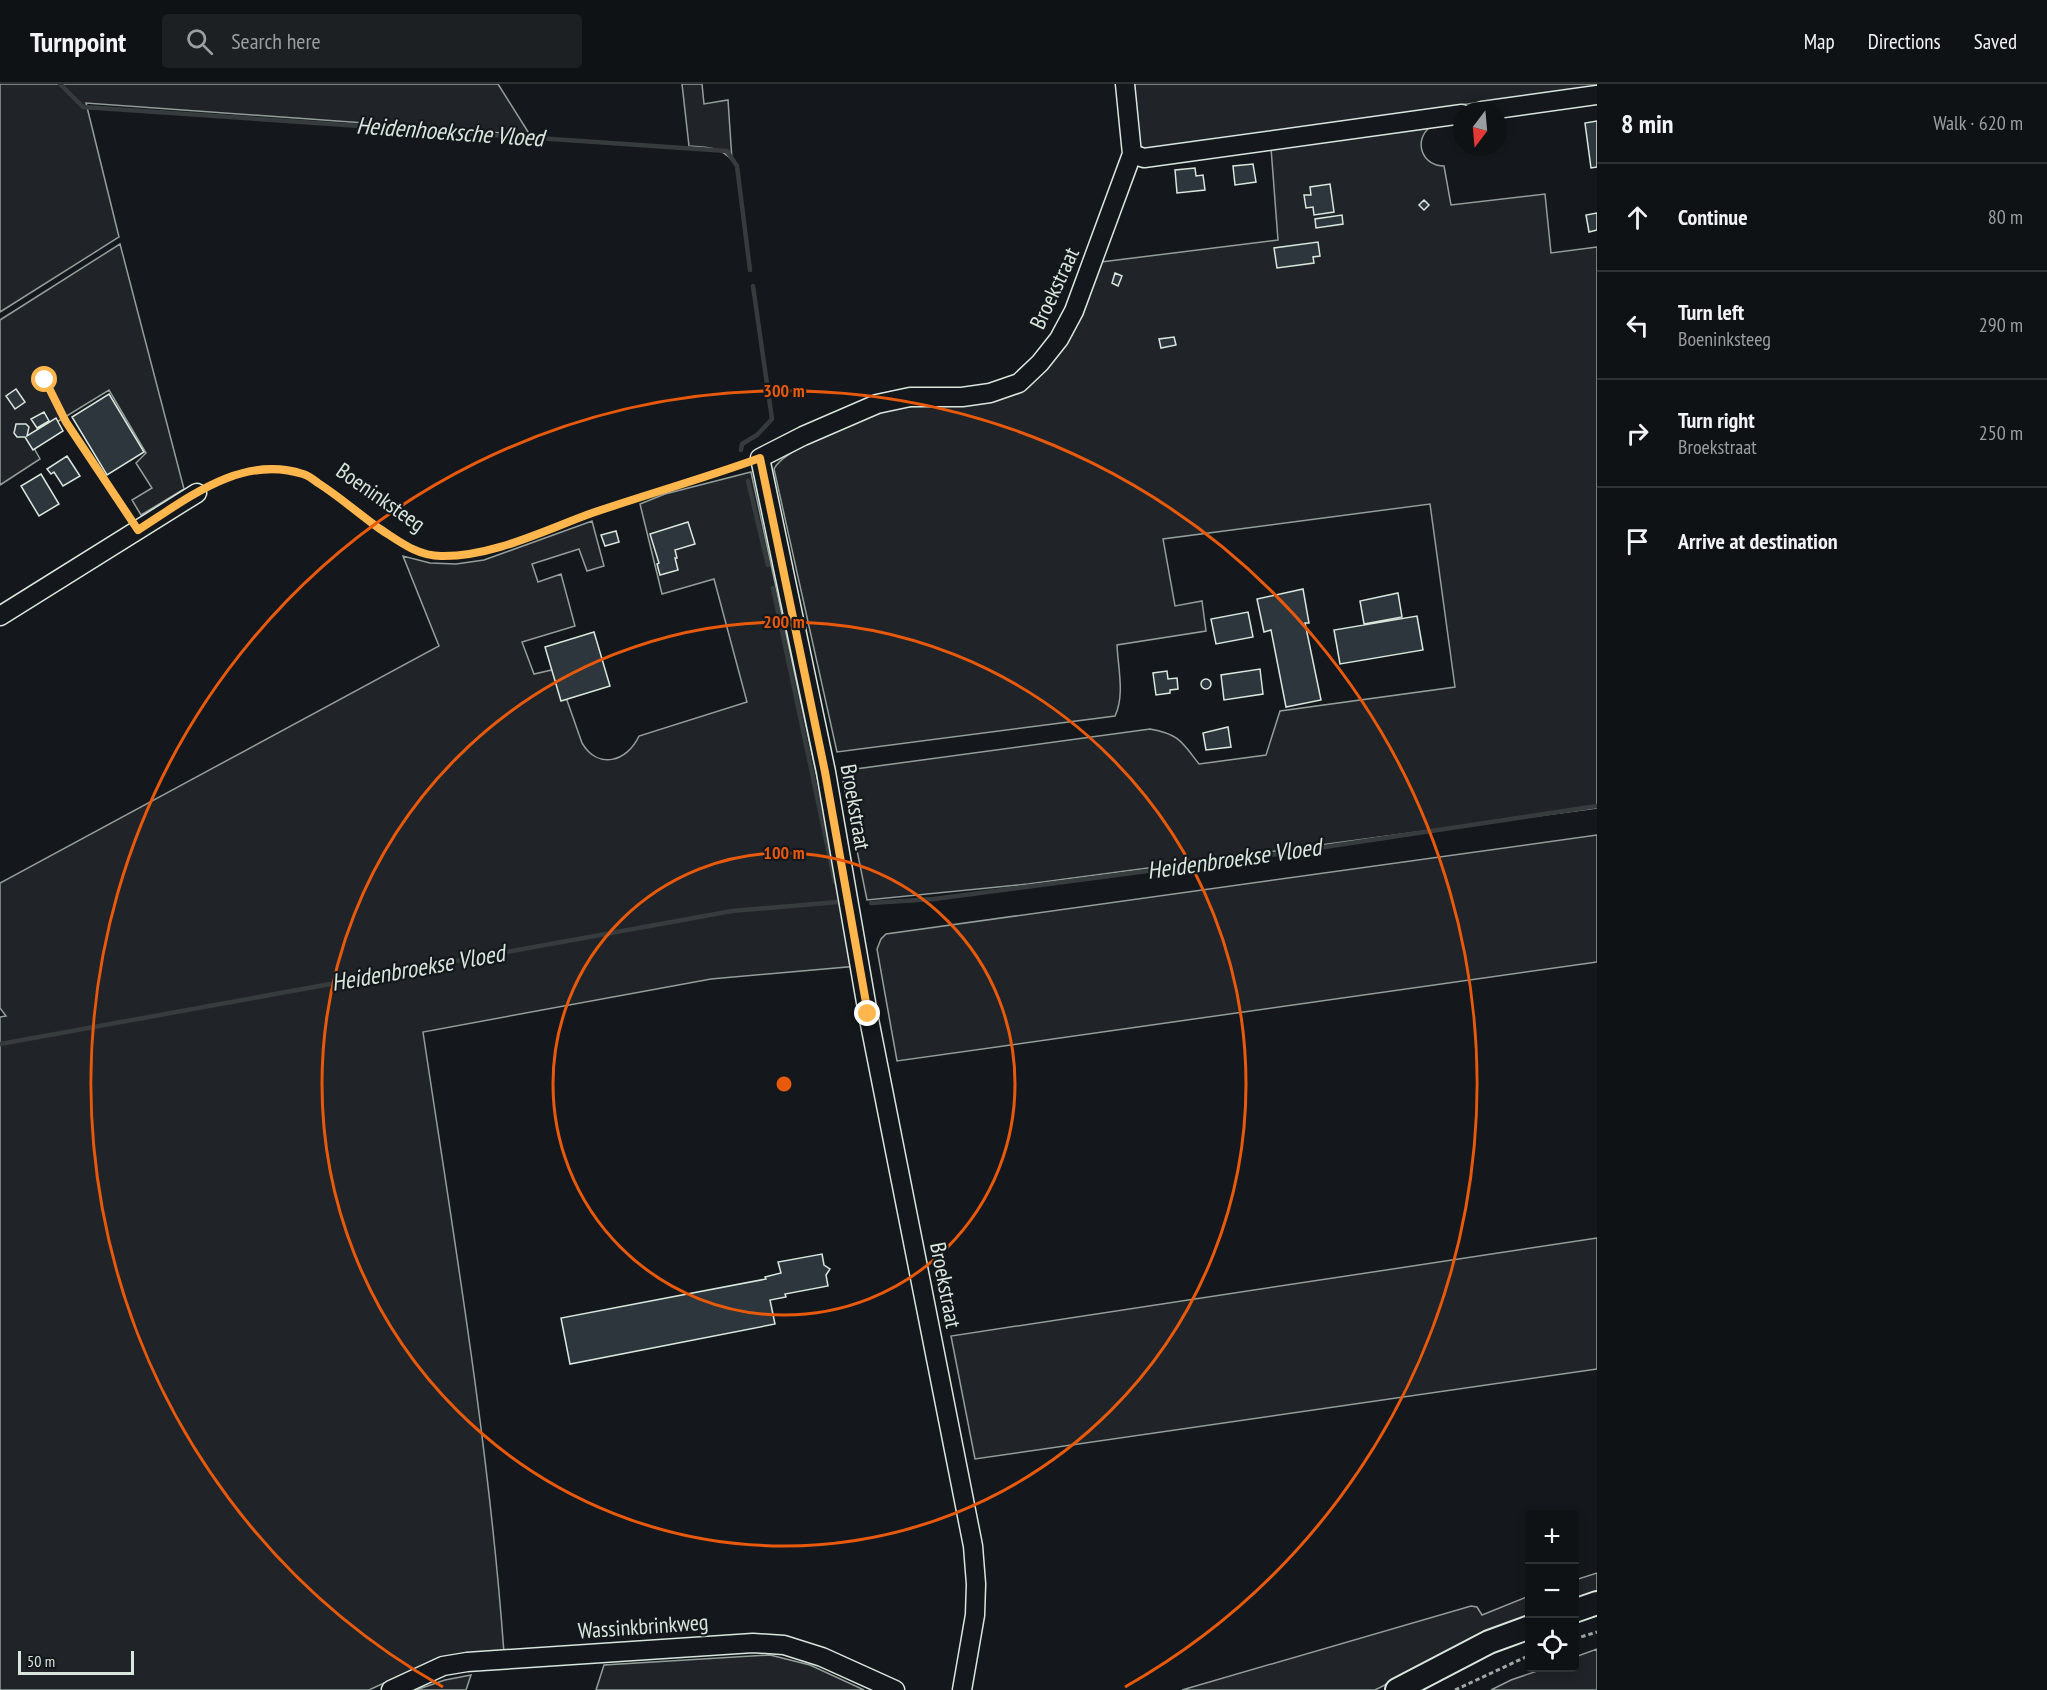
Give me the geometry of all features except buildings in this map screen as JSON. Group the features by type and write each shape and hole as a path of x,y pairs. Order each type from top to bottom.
{"main road":[{"path":"1579,1610 1597,1603"},
{"path":"1398,1690 1489,1642 1525,1629"}],"street":[{"name":"Broekstraat","path":"962,1690 975,1615 976,1584 973,1546 868,1014 825,772 760,458 803,436 877,404 910,397 963,397 990,393 1019,383 1040,363 1059,339 1074,311 1132,154 1125,84"},
{"path":"1507,108 1597,95"},
{"path":"1132,154 1143,158 1453,115"},
{"path":"0,616 197,493"},
{"name":"Wassinkbrinkweg","path":"391,1690 443,1666 467,1662 753,1643 784,1645 822,1657 895,1690"}],"path":[{"path":"45,380 66,422 138,530"},
{"name":"Boeninksteeg","path":"197,493 212,483 258,468 304,474 338,495 375,526 414,551 437,556 461,556 490,550 760,458"},
{"path":"1579,1639 1597,1632"},
{"path":"1455,1690 1525,1657"}],"shaded area":[{"path":"0,84 498,84 530,135 86,103 119,237 0,312"},
{"path":"682,84 702,84 704,104 728,100 732,160 718,150 689,146"},
{"path":"1134,84 1597,84 1597,86 1482,102 1453,102 1453,106 1144,149 1140,145"},
{"path":"1430,127 1422,139 1422,152 1430,162 1444,166 1451,205 1545,194 1551,253 1597,247 1597,808 1028,884 867,900 841,771 1150,729 1174,736 1199,764 1266,755 1280,711 1455,687 1430,504 1163,539 1175,606 1202,601 1206,631 1117,645 1120,699 1115,716 837,752 774,469 780,461 807,443 875,414 903,407 946,406 1013,394 1101,262 1278,240 1271,148"},
{"path":"120,244 184,489 141,515 132,500 152,488 136,463 146,453 109,390 29,439 40,459 0,485 0,320"},
{"path":"751,472 858,966 711,979 423,1032 480,1420 504,1653 438,1658 369,1690 0,1690 0,1017 6,1016 0,1008 0,883 439,646 403,556 430,563 456,564 484,560 592,521 604,566 587,571 579,549 532,564 538,582 561,574 575,626 522,642 534,674 556,669 582,743 596,757 604,760 620,757 634,745 639,736 747,702 714,579 662,594 640,504 665,494"},
{"path":"1597,835 1597,962 897,1061 877,949 886,934"},
{"path":"1597,1238 1597,1369 975,1459 951,1336"},
{"path":"1597,1573 1597,1591 1579,1598 1579,1579"},
{"path":"1525,1598 1525,1617 1375,1690 1182,1690 1471,1606 1477,1607 1482,1615"},
{"path":"1597,1649 1597,1690 1491,1690 1534,1672 1579,1672 1579,1656"},
{"path":"770,1655 810,1665 864,1690 596,1690 604,1665"},
{"path":"471,1675 466,1690 416,1690 445,1680"}],"waterway":[{"name":"Heidenhoeksche Vloed","path":"60,84 83,107 727,151 737,166 750,270"},
{"name":"Heidenhoeksche Vloed","path":"741,450 742,444 757,435 772,419 753,286"},
{"name":"Heidenhoeksche Vloed","path":"748,481 768,565"},
{"name":"Heidenhoeksche Vloed","path":"773,588 835,882"},
{"name":"Heidenbroekse Vloed","path":"871,903 934,899 1285,853 1597,806"},
{"name":"Heidenbroekse Vloed","path":"0,1044 732,911 838,902"}],"route":[{"path":"45,380 66,422 138,530 212,483 258,468 304,474 338,495 375,526 414,551 437,556 461,556 490,550 656,491 708,477 760,458 825,772 868,1014"}]}
